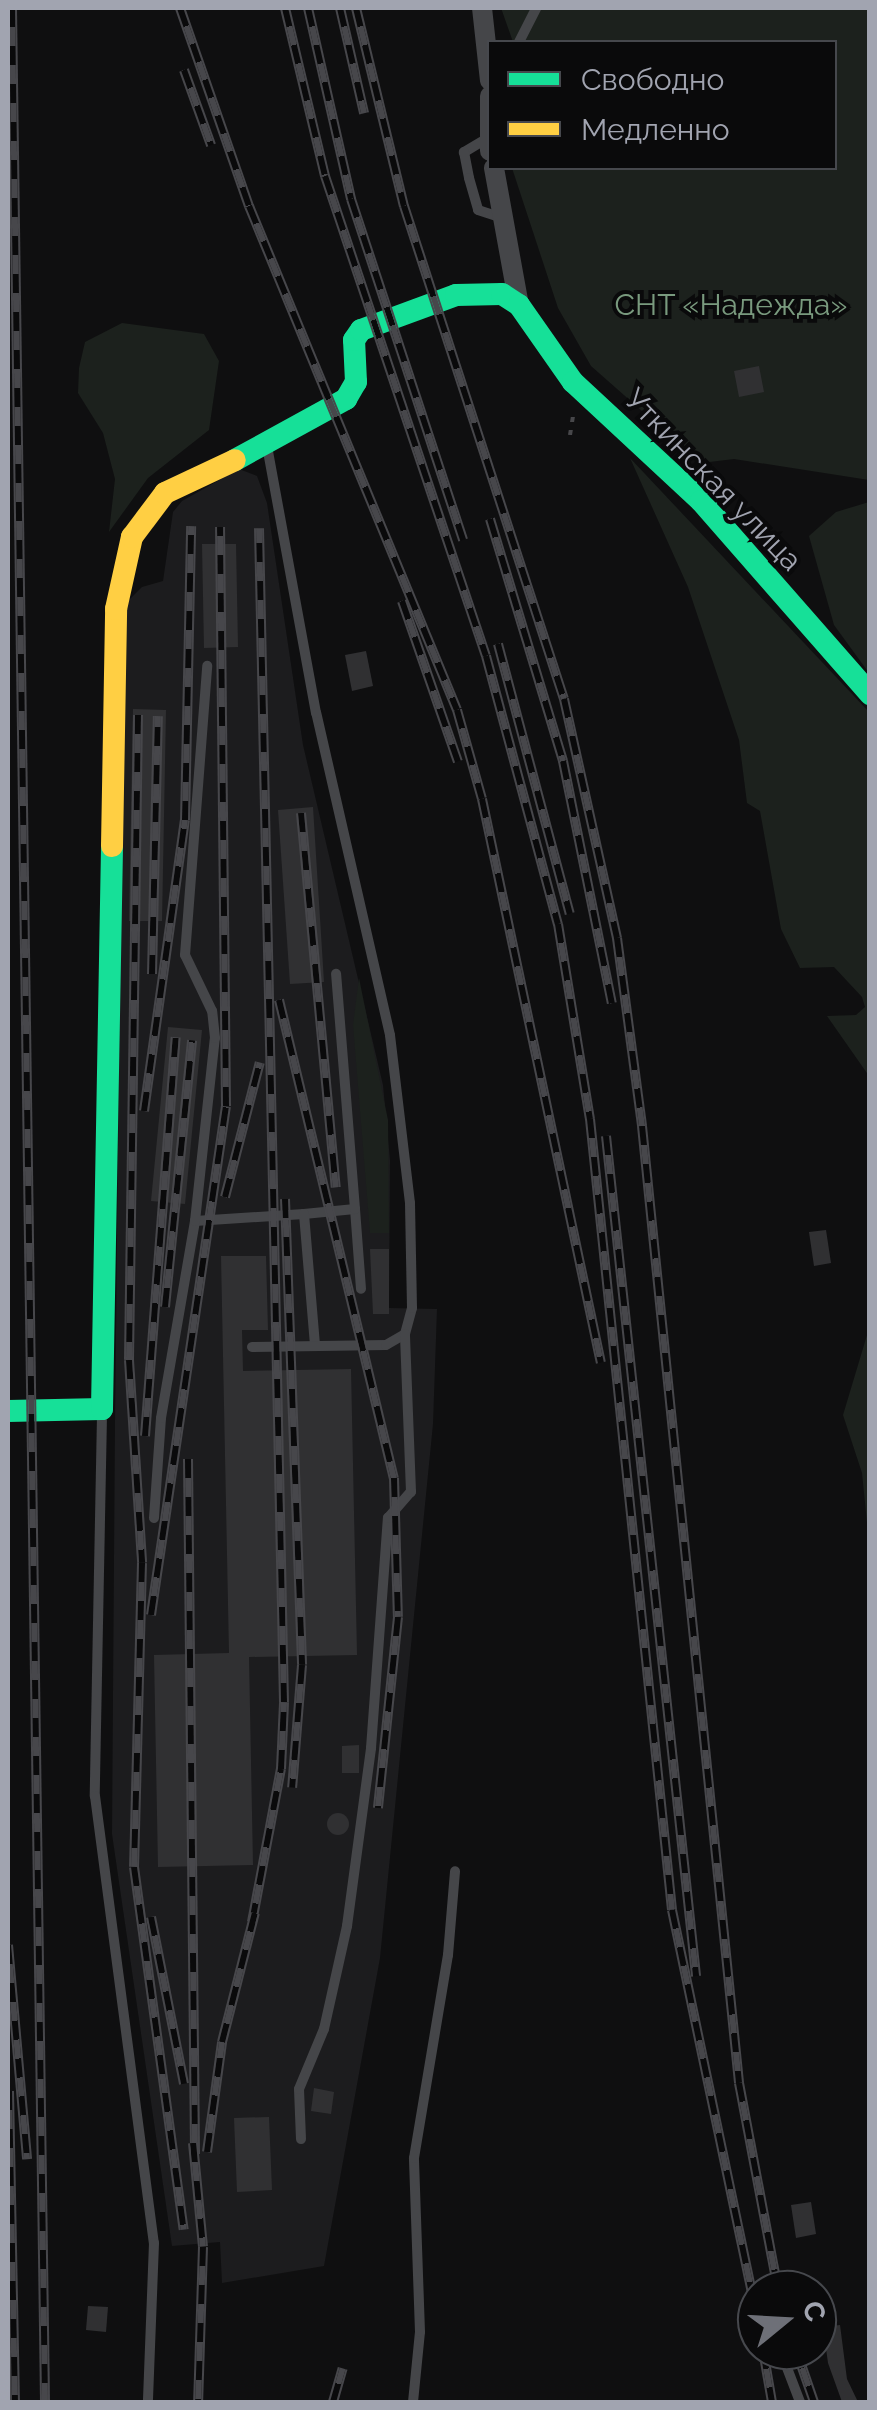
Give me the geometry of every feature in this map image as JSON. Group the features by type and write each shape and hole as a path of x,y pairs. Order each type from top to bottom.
{"street":[{"path":"482,8 487,54"},
{"path":"495,170 508,218 519,304"},
{"path":"8,1411 102,1409 120,572 132,537 165,493 266,446 346,399 356,382 354,340 361,330 456,295 502,294 519,304"},
{"name":"Уткинская улица","path":"519,304 560,368 701,501 870,694"}],"lane":[{"path":"520,40 536,8"},
{"path":"487,145 464,152 478,210 508,218"},
{"path":"266,446 316,712 393,1050 410,1203 412,1308 405,1334 411,1492 388,1518 371,1748 347,1926 324,2029 299,2089 300,2140"},
{"path":"154,1518 161,1418 195,1221 215,1038 212,1011 185,954 207,666"},
{"path":"336,974 361,1288"},
{"path":"195,1221 355,1209"},
{"path":"304,1214 315,1346"},
{"path":"252,1346 386,1345 405,1334"},
{"path":"102,1409 95,1796 152,2225 156,2303 148,2402"},
{"path":"412,2402 420,2332 414,2158 448,1955 455,1871"},
{"path":"788,2370 800,2402"}],"shaded area":[{"path":"239,469 257,476 267,503 303,745 383,1085 390,1160 389,1308 437,1309 433,1424 380,1958 324,2266 222,2283 220,2242 172,2246 112,1834 115,1422 124,605 142,587 163,581 173,512 182,501"}],"green space":[{"name":"СНТ «Надежда»","path":"501,8 869,8 869,480 734,459 701,463 591,366 558,308 513,170 837,170 837,40 512,40"},
{"path":"122,323 204,334 219,361 209,430 148,478 109,532 115,479 103,433 78,393 79,368 85,342"},
{"path":"630,458 869,712 869,1076 827,1016 856,1015 865,1007 862,997 834,967 800,968 781,929 760,811 747,803 739,740 688,587"},
{"path":"869,502 869,673 834,625 809,536 836,512"},
{"path":"359,978 388,1120 389,1233 370,1233 353,1025"},
{"path":"867,1335 869,1543 862,1473 843,1415"}],"building":[{"path":"759,366 764,392 739,397 734,371"},
{"path":"202,544 236,544 238,647 204,648"},
{"path":"366,651 373,686 352,691 345,655"},
{"path":"133,709 166,710 162,921 129,921"},
{"path":"313,807 324,982 290,984 278,810"},
{"path":"168,1027 202,1030 185,1204 151,1201"},
{"path":"826,1230 831,1263 814,1266 809,1232"},
{"path":"370,1249 389,1249 389,1314 373,1314"},
{"path":"221,1256 266,1256 268,1330 242,1330 243,1371 351,1369 357,1655 249,1657 253,1865 158,1867 154,1655 229,1653"},
{"path":"359,1745 359,1773 342,1773 342,1746"},
{"path":"338,1813 346,1816 346,1832 338,1835 330,1832 327,1824 330,1816"},
{"path":"314,2088 334,2092 331,2114 311,2111"},
{"path":"269,2117 272,2190 237,2192 234,2118"},
{"path":"811,2202 816,2234 796,2238 791,2205"},
{"path":"88,2306 108,2307 106,2332 86,2330"},
{"path":"840,2325 847,2379 858,2402 842,2402 831,2370 837,2370"}],"railway":[{"path":"12,8 45,2402"},
{"path":"180,8 249,206 457,710 482,799 601,1363"},
{"path":"285,8 325,176 486,656 558,924 590,1119 672,1910 747,2270"},
{"path":"308,8 351,199 463,540"},
{"path":"340,8 364,113"},
{"path":"356,8 404,206 564,699 617,938 642,1126 739,2083 774,2270"},
{"path":"184,70 211,145"},
{"path":"490,519 563,761 612,1003"},
{"path":"144,1111 185,820 191,526"},
{"path":"151,1615 226,1106 220,527"},
{"path":"252,1922 281,1769 284,1702 259,528"},
{"path":"402,601 458,762"},
{"path":"498,644 570,914"},
{"path":"138,715 129,1360 142,1563 134,1867 184,2230"},
{"path":"152,974 158,716"},
{"path":"301,813 336,1187"},
{"path":"279,1000 394,1478 398,1617 378,1808"},
{"path":"145,1436 176,1037"},
{"path":"165,1307 192,1040"},
{"path":"225,1197 260,1062"},
{"path":"606,1136 696,1976"},
{"path":"285,1199 302,1665 292,1788"},
{"path":"188,1459 195,2154"},
{"path":"207,2152 222,2042 255,1913"},
{"path":"151,1917 184,2084"},
{"path":"8,1945 27,2159"},
{"path":"9,2091 15,2402"},
{"path":"193,2143 203,2247 198,2402"},
{"path":"333,2402 343,2368"},
{"path":"766,2370 772,2402"},
{"path":"803,2370 814,2402"}],"traffic: fast":[{"path":"235,460 346,399 356,382 354,340 361,330 456,295 502,294 519,305 573,382 701,501 870,694"},
{"path":"8,1411 102,1409 112,846"}],"traffic: slow":[{"path":"112,846 116,609 132,537 165,493 235,460"}]}
